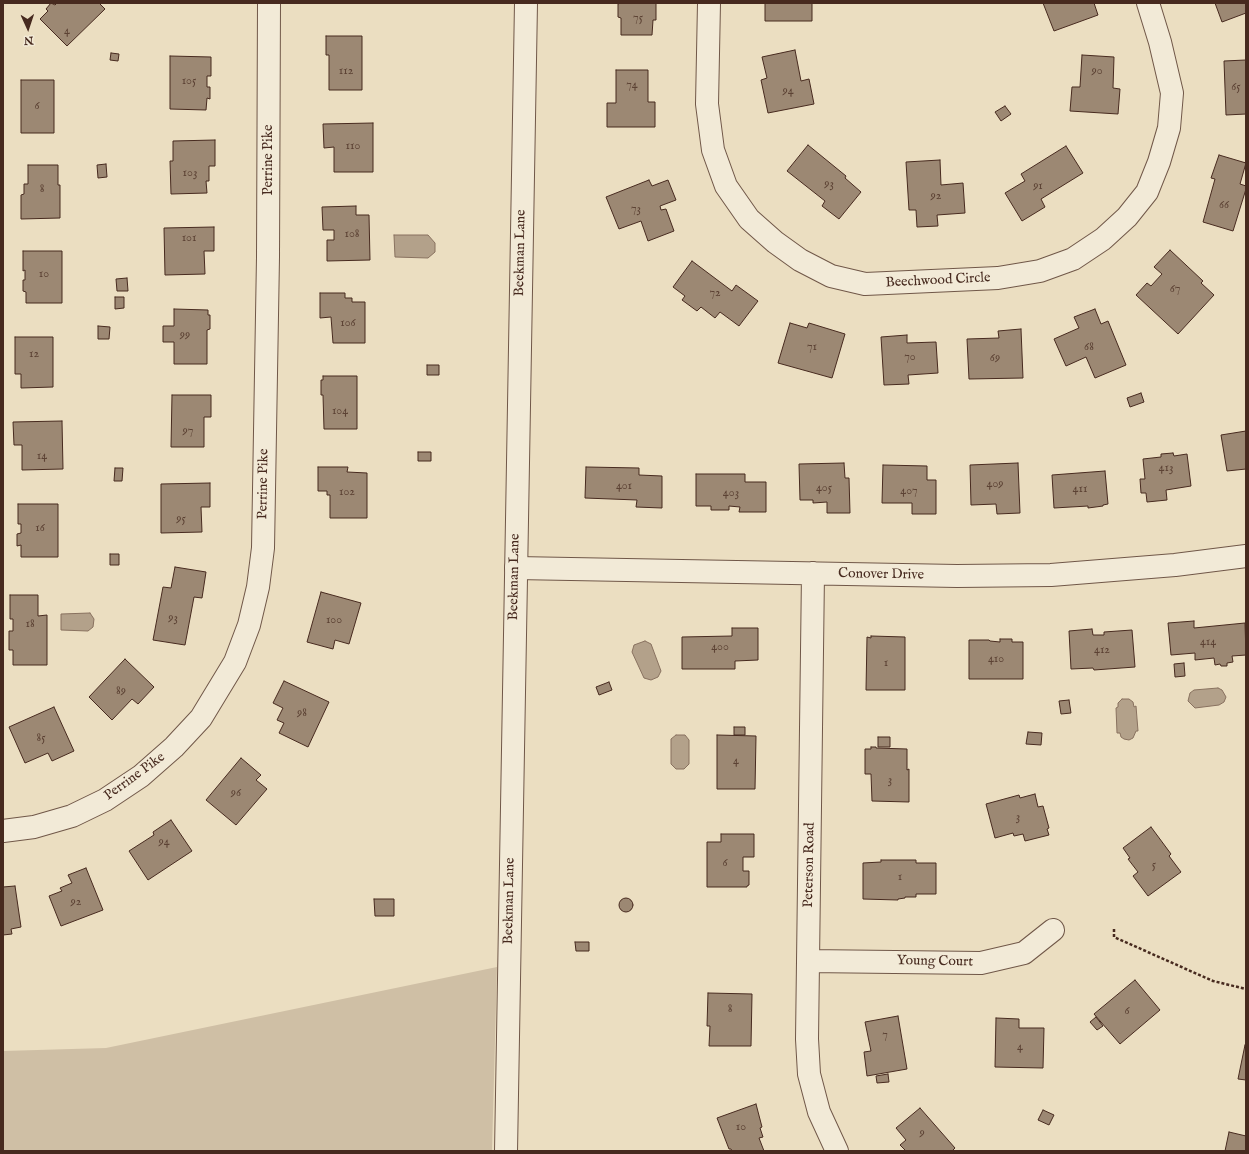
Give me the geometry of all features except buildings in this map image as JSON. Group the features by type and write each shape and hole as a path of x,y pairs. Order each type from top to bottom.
{"street":[{"name":"Perrine Pike","path":"3,831 34,827 72,816 105,800 141,776 174,747 201,718 235,662 249,625 258,587 263,548 268,249 269,3"},
{"name":"Beekman Lane","path":"506,1151 526,3"},
{"name":"Beechwood Circle","path":"709,3 707,104 713,150 726,186 749,219 774,242 800,260 831,276 865,284 998,278 1040,271 1073,259 1103,239 1127,217 1147,192 1159,162 1169,128 1172,93 1160,42 1148,3"},
{"name":"Conover Drive","path":"516,568 957,576 1051,575 1175,565 1246,556"},
{"name":"Peterson Road","path":"813,573 807,1040 809,1074 819,1112 837,1151"},
{"name":"Young Court","path":"808,961 981,963 1024,953 1053,930"}],"path":[{"path":"1114,929 1114,936 1134,946 1213,981 1246,989"}],"shaded area":[{"path":"394,235 428,235 435,243 435,252 428,258 395,257"},
{"path":"90,613 94,619 93,627 88,631 61,630 61,614"},
{"path":"645,641 651,644 661,671 658,677 651,680 644,678 632,652 634,645"},
{"path":"1218,688 1222,690 1226,697 1224,702 1219,705 1195,708 1188,701 1190,693 1194,690"},
{"path":"1122,699 1129,699 1133,702 1134,707 1136,706 1138,731 1136,731 1133,738 1129,740 1124,739 1121,737 1120,733 1117,733 1116,708"},
{"path":"676,735 685,735 689,740 689,764 684,769 676,769 671,764 671,739"},
{"path":"497,967 492,1151 3,1151 3,1051 106,1048"}]}
